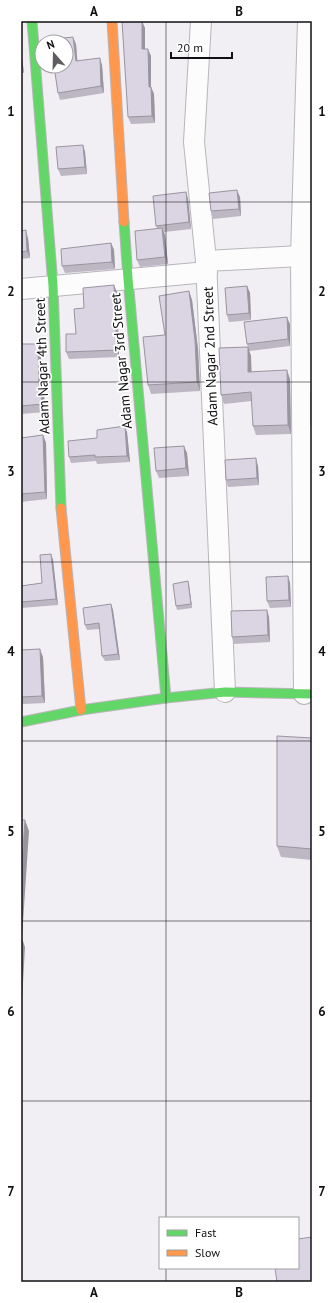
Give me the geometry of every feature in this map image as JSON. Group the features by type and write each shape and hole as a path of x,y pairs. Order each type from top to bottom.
{"street":[{"name":"Adam Nagar 4th Street","path":"32,21 53,286 60,502 81,710"},
{"name":"Adam Nagar 3rd Street","path":"112,21 128,279 166,698"},
{"name":"Adam Nagar 2nd Street","path":"201,21 194,142 206,267 225,692"},
{"path":"21,722 81,710 166,698 225,692 308,694 301,256 308,21"},
{"path":"21,289 128,279 206,267 301,256"}],"building":[{"path":"122,21 142,21 142,49 148,49 149,87 151,87 152,116 128,117"},
{"path":"74,45 76,61 100,58 101,86 58,93 55,74 74,74"},
{"path":"83,145 85,167 58,169 56,147"},
{"path":"237,190 239,209 211,211 209,193"},
{"path":"186,192 189,222 156,226 153,196"},
{"path":"162,228 165,257 137,260 135,231"},
{"path":"26,230 27,251 21,252 21,231"},
{"path":"111,243 112,262 62,266 61,249"},
{"path":"114,285 117,350 66,352 66,334 76,334 74,309 84,308 83,288"},
{"path":"247,286 249,313 227,315 225,288"},
{"path":"189,291 195,340 197,382 148,385 143,337 165,335 159,296"},
{"path":"287,317 288,339 247,344 244,322"},
{"path":"21,344 38,344 39,385 41,385 42,404 21,406"},
{"path":"248,347 248,372 287,370 288,425 253,426 251,392 221,395 219,348"},
{"path":"312,392 312,425 311,425"},
{"path":"125,426 127,456 95,457 95,455 69,457 68,441 97,438 97,430"},
{"path":"43,435 45,492 21,494 21,438"},
{"path":"184,446 186,468 156,471 154,448"},
{"path":"256,458 257,478 226,480 225,460"},
{"path":"51,554 56,599 21,602 21,586 42,583 40,555"},
{"path":"288,576 289,600 267,601 266,577"},
{"path":"188,581 191,604 176,606 173,584"},
{"path":"111,604 118,654 102,656 99,623 85,625 83,608"},
{"path":"267,610 268,635 232,637 231,611"},
{"path":"40,649 42,696 21,697 21,650"},
{"path":"277,736 312,738 312,849 277,846"},
{"path":"21,820 25,820 21,880"},
{"path":"312,1237 312,1282 277,1282 275,1269 299,1269 299,1239"}],"traffic: fast":[{"path":"32,21 53,286 61,508"},
{"path":"124,222 166,698"},
{"path":"21,722 81,710 166,698 225,692 312,694"}],"traffic: slow":[{"path":"112,21 124,222"},
{"path":"61,508 81,710"}]}
